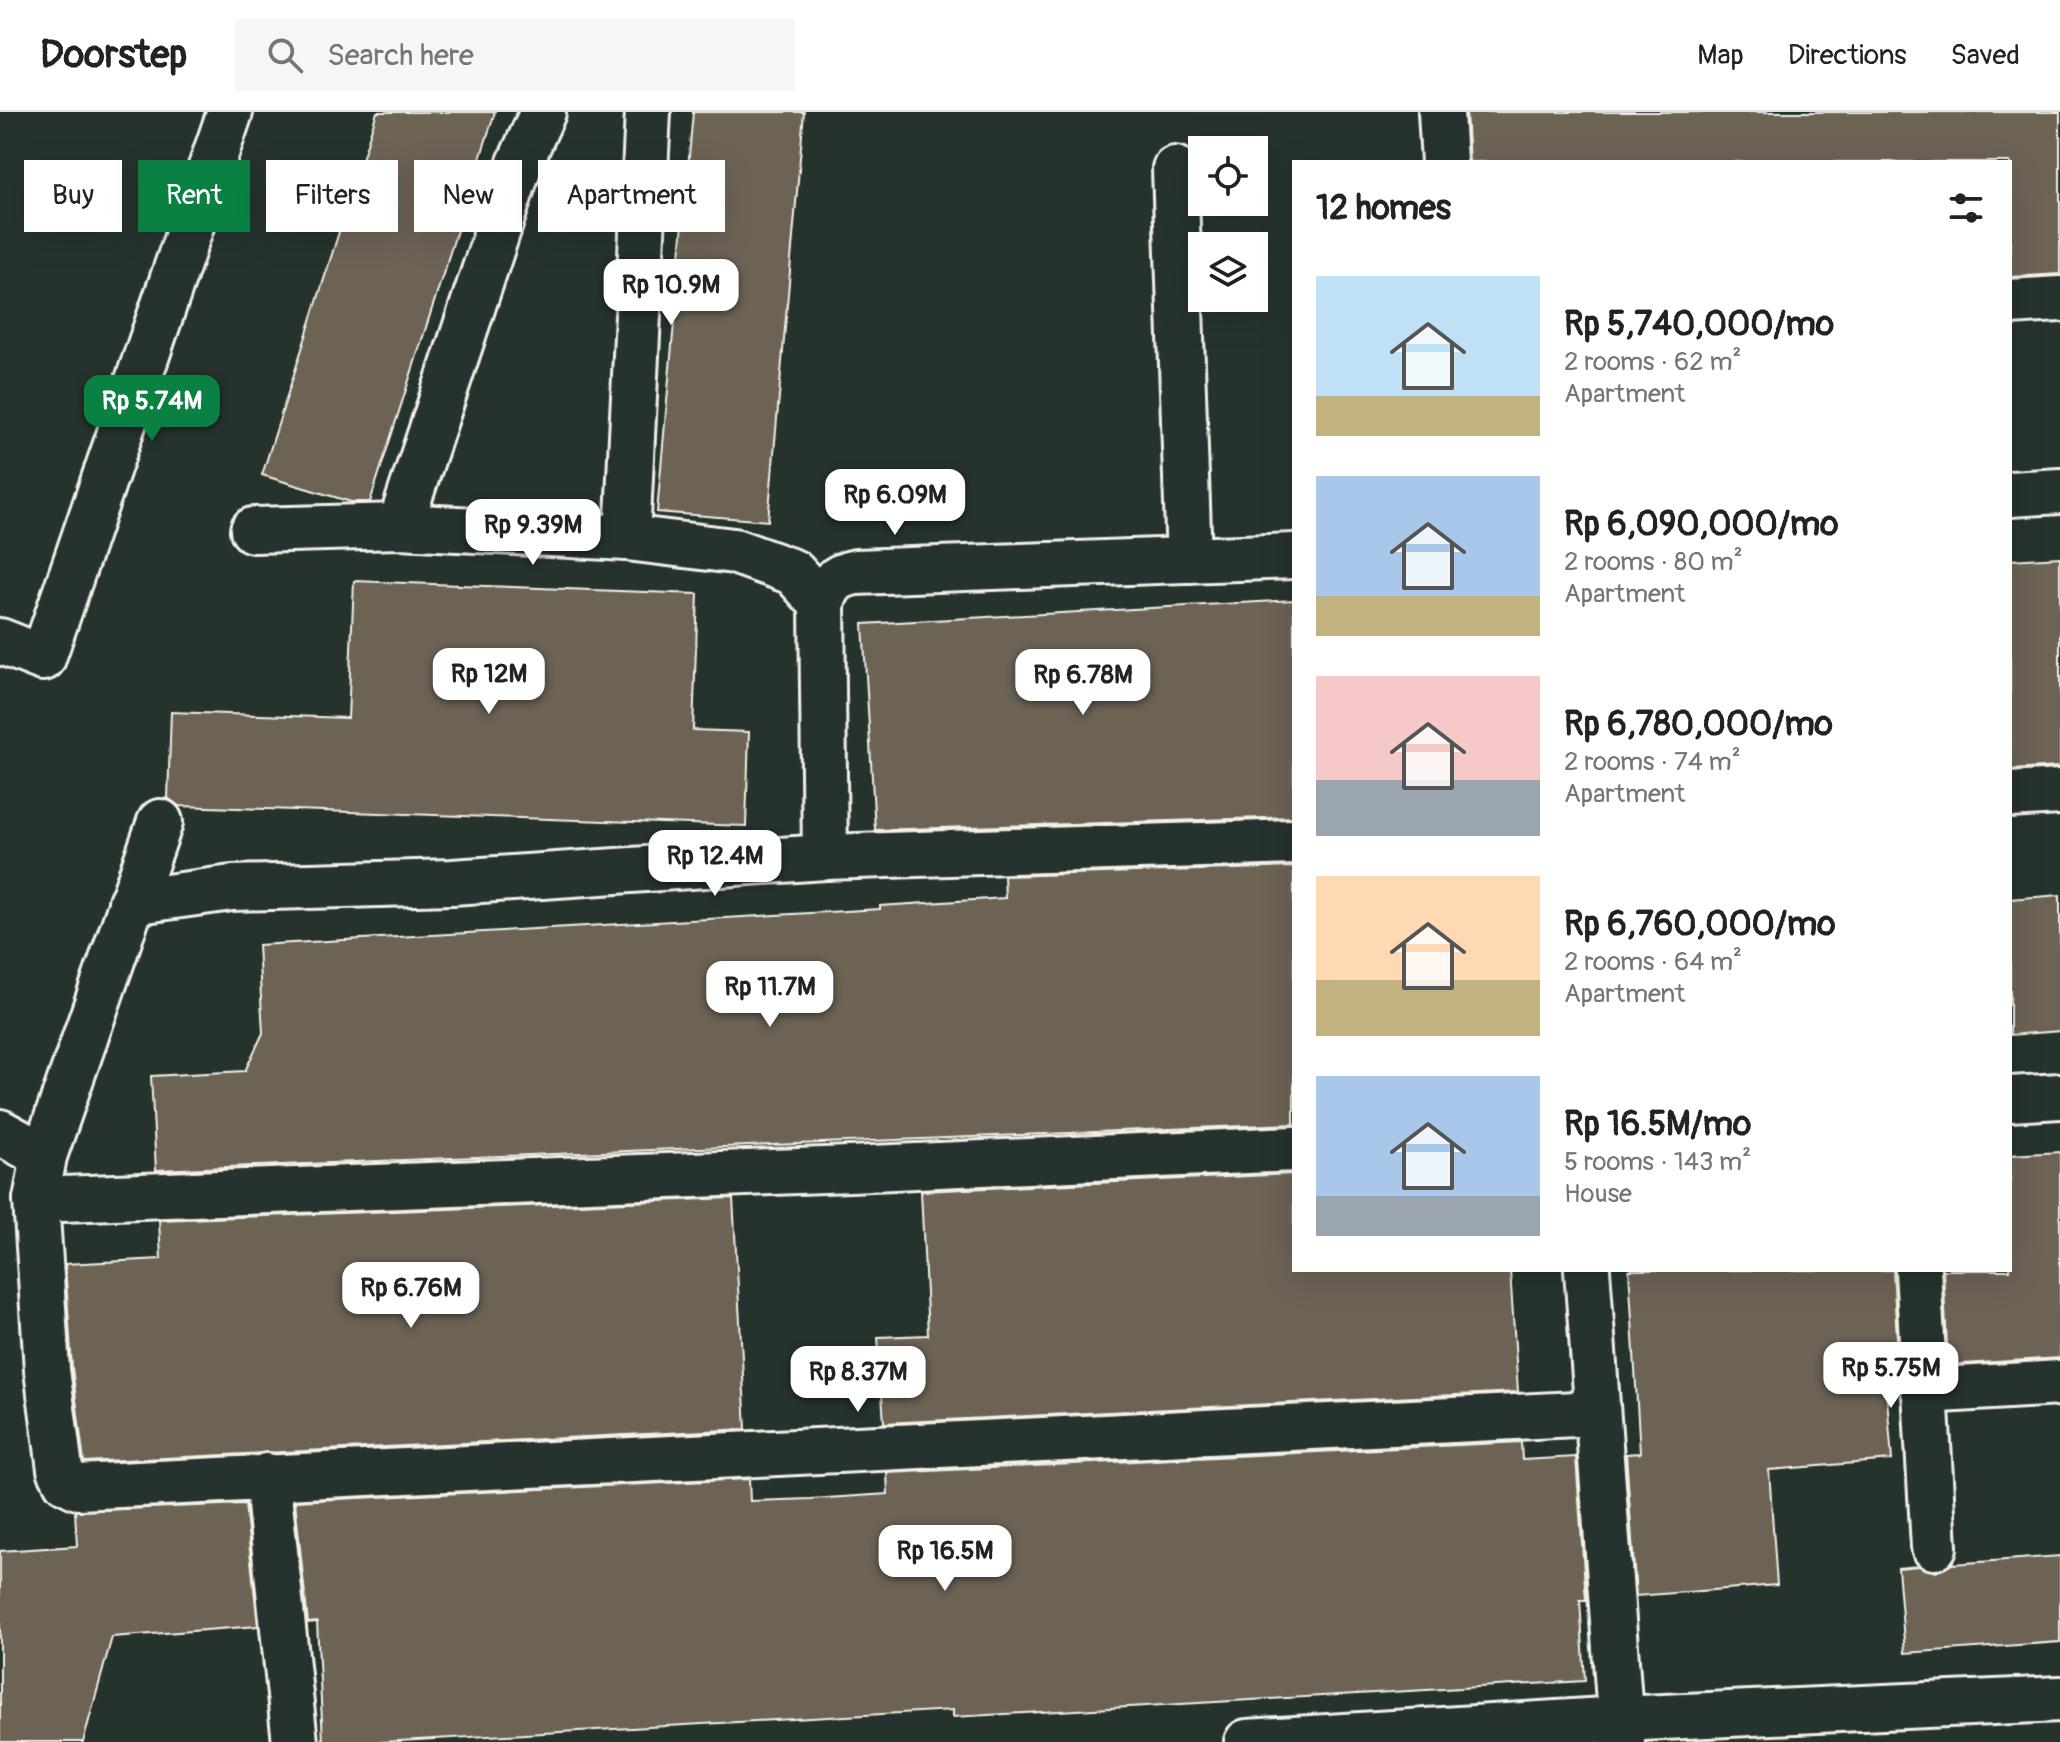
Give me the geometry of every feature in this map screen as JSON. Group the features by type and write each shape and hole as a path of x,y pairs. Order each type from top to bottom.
{"street":[{"path":"0,641 43,658 230,112"},
{"path":"400,526 520,163 543,112"},
{"path":"627,538 648,112"},
{"path":"1441,112 1444,160"},
{"path":"1175,169 1189,560"},
{"path":"2012,302 2060,299"},
{"path":"2012,494 2060,491"},
{"path":"253,530 400,526 627,538 734,551 793,572 822,604"},
{"path":"825,857 822,604 827,587 840,575 1292,556"},
{"path":"2012,795 2060,792"},
{"path":"160,822 44,1156 36,1200 47,1370 60,1469 66,1481 78,1487 1597,1413"},
{"path":"131,902 232,888 452,882 825,857 1292,842"},
{"path":"2012,1099 2060,1096"},
{"path":"0,1132 44,1156"},
{"path":"36,1200 1292,1149"},
{"path":"1587,1272 1621,1730"},
{"path":"1918,1272 1934,1547"},
{"path":"1924,1391 2060,1383"},
{"path":"267,1476 295,1742"},
{"path":"1247,1742 1621,1730 2060,1699"}],"building":[{"path":"377,112 495,112 480,160 414,160 414,232 457,232 370,502 351,502 262,475 339,232 398,232 398,160 362,160"},
{"path":"693,112 804,112 768,521 657,512 682,232 725,232 725,160 689,160"},
{"path":"1466,112 2060,112 2060,274 2012,277 2012,160 1469,160"},
{"path":"2060,557 2060,767 2012,770 2012,560"},
{"path":"354,581 698,594 693,730 749,732 746,826 179,806 168,798 171,712 348,718"},
{"path":"1292,600 1292,817 875,830 863,624"},
{"path":"1292,867 1292,1124 156,1170 151,1076 245,1071 263,1033 258,945 880,909 880,906 1005,898 1004,876"},
{"path":"2060,895 2060,1031 2012,1035 2012,899"},
{"path":"2060,1152 2060,1358 1948,1365 1943,1272 2012,1272 2012,1155"},
{"path":"1292,1174 1292,1272 1510,1272 1518,1392 884,1423 878,1337 928,1335 921,1191"},
{"path":"733,1198 746,1429 84,1462 72,1368 65,1264 161,1259 159,1220"},
{"path":"1629,1272 1893,1272 1899,1372 1885,1373 1892,1460 1769,1470 1777,1585 1636,1596 1626,1454 1640,1453"},
{"path":"1521,1442 1522,1460 1576,1457 1586,1600 1580,1600 1585,1681 953,1717 953,1710 381,1742 323,1742 317,1622 308,1623 295,1501 749,1479 750,1501 811,1499 888,1494 887,1473"},
{"path":"245,1504 258,1626 112,1637 83,1742 0,1742 0,1551 77,1546 75,1511"},
{"path":"2060,1556 2060,1642 1905,1653 1898,1568 1919,1566 1936,1572 1952,1564"}]}
